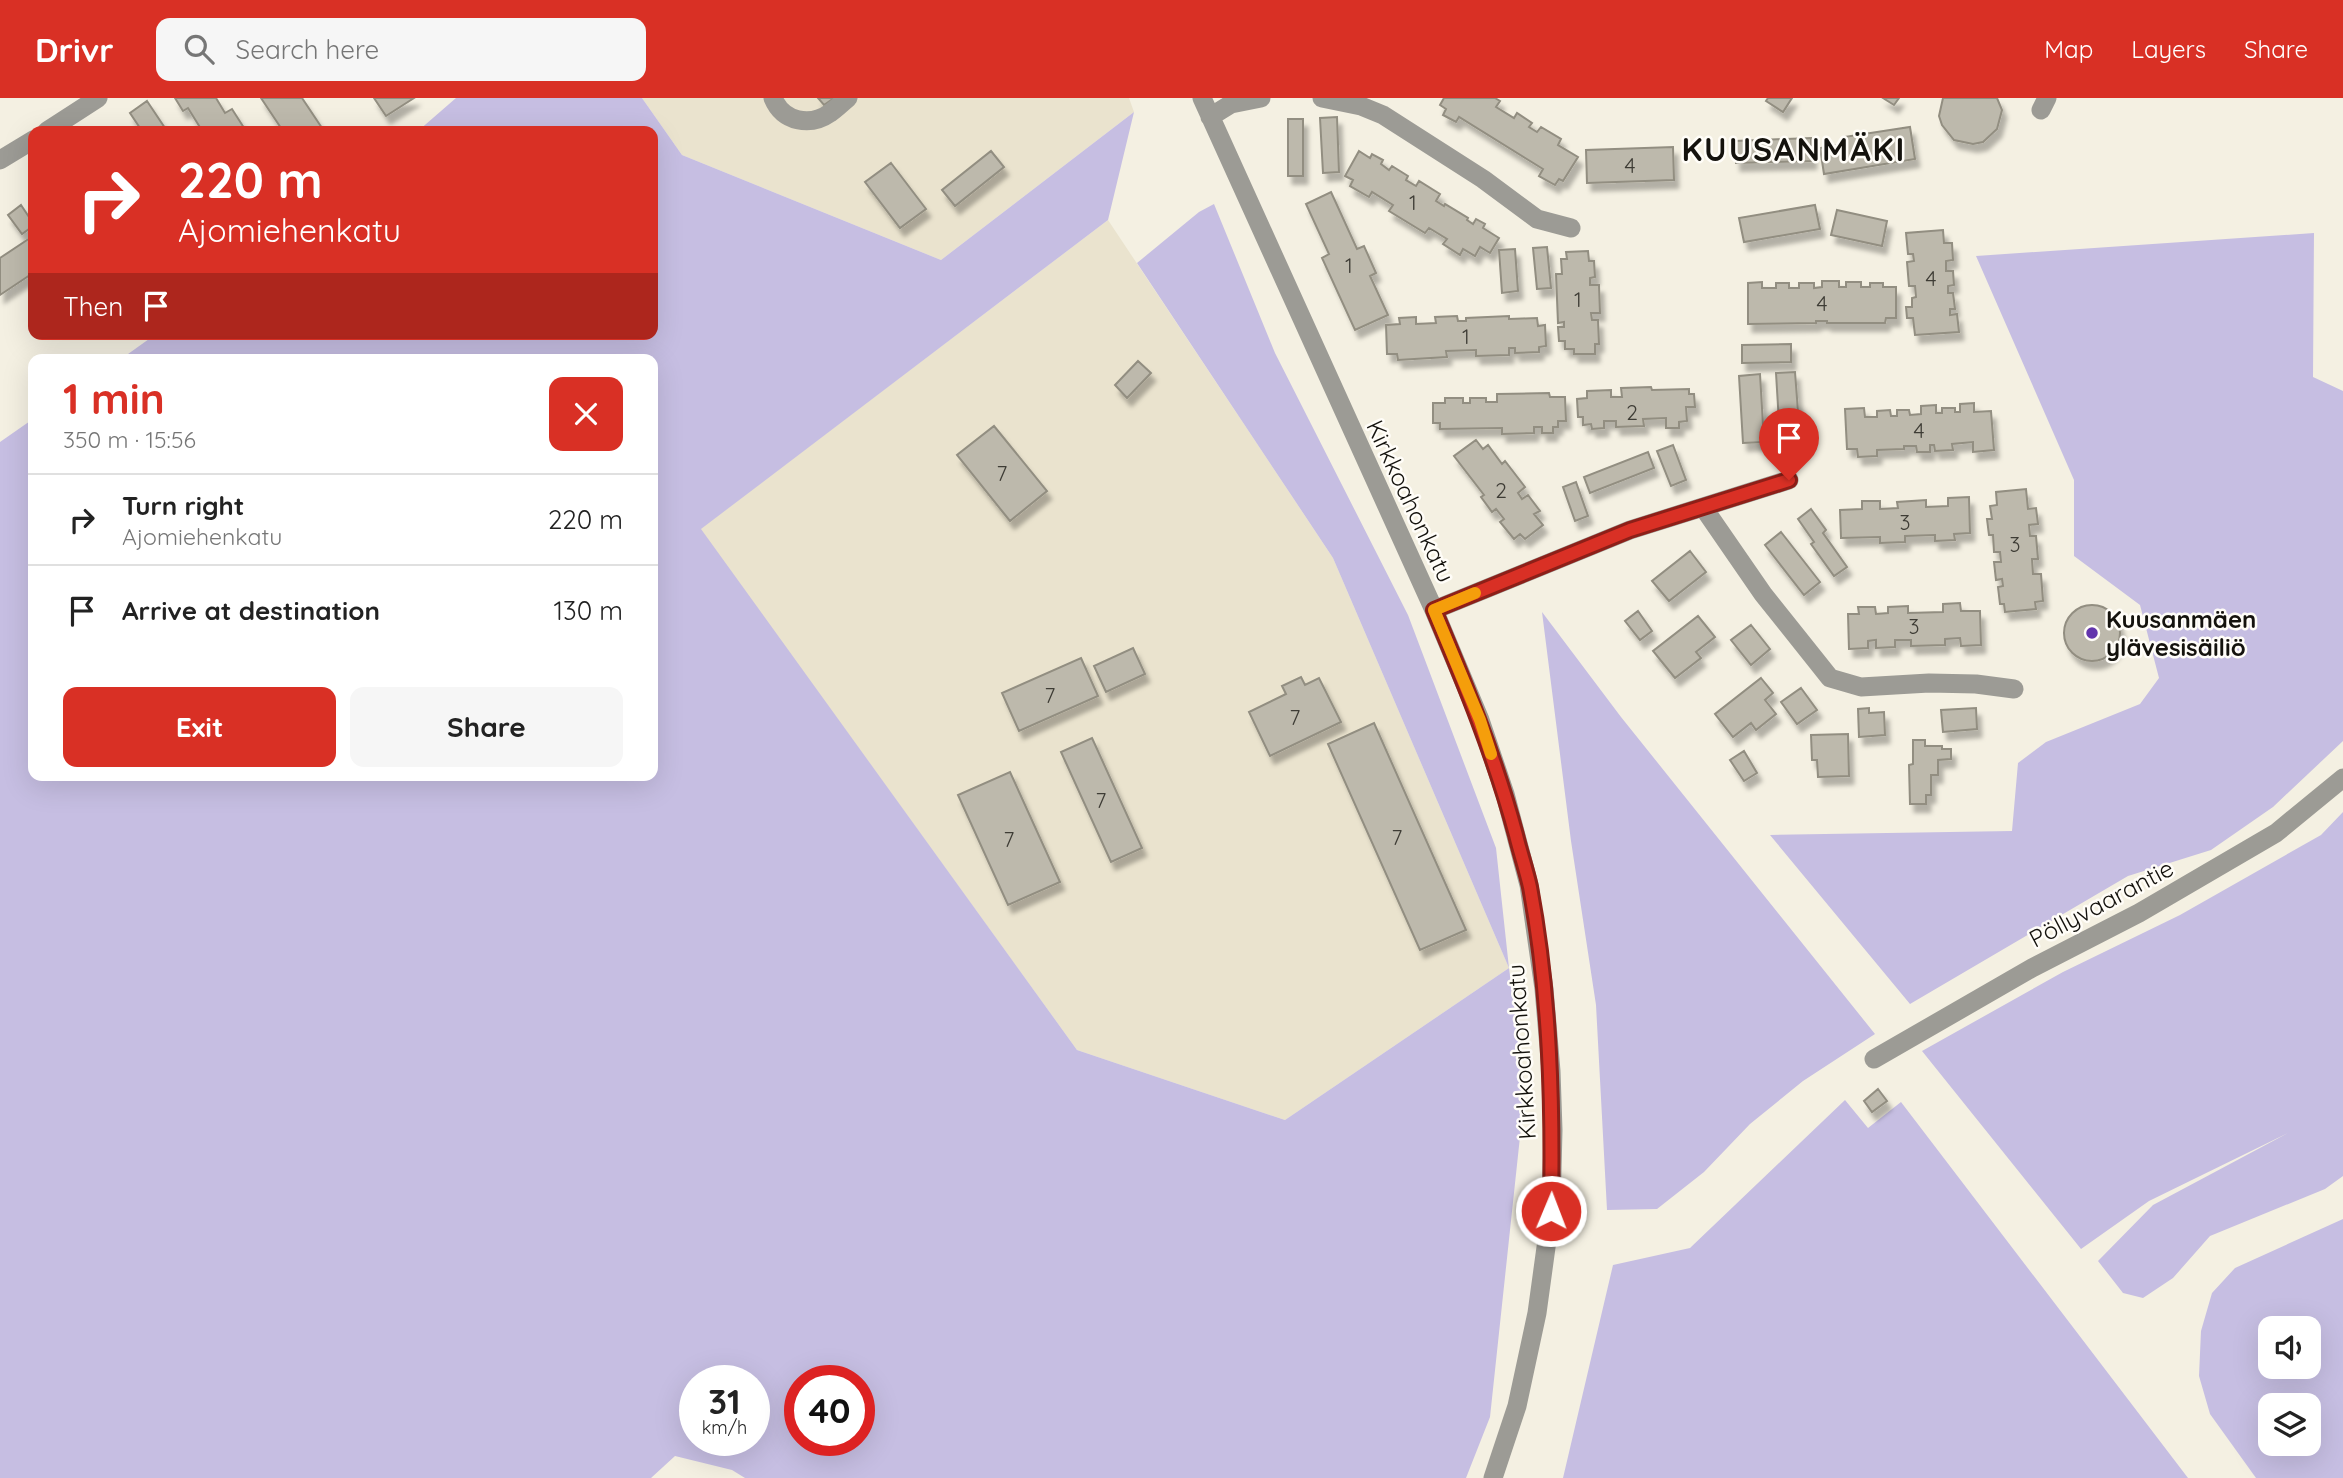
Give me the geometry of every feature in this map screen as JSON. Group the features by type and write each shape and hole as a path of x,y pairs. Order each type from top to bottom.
{"street":[{"path":"55,126 98,98"},
{"path":"773,98 788,116 799,122 810,122 829,114 848,98"},
{"name":"Kirkkoahonkatu","path":"1202,98 1434,610 1480,720 1505,794 1530,885 1544,989 1553,1130 1551,1211 1537,1313 1517,1406 1493,1478"},
{"path":"1210,117 1231,104 1261,98"},
{"path":"1322,98 1361,106 1383,115 1473,172 1536,219 1571,228"},
{"path":"0,160 28,143"},
{"path":"1434,610 1630,530 1789,480"},
{"path":"1703,507 1763,594 1830,678 1861,687 1929,683 1976,684 2014,689"},
{"name":"Pöllyvaarantie","path":"1874,1059 2032,968 2139,913 2276,834 2343,778"}],"shaded area":[{"path":"456,98 642,98 682,155 941,260 1134,112 1108,220 701,529 1077,1050 1285,1120 1509,968 1525,1090 1490,1417 1466,1478 745,1478 732,1470 675,1456 651,1478 0,1478 0,442 28,422 28,781 658,781 658,354 128,354 148,340 658,340 658,126 424,126"},
{"path":"642,98 1129,98 1134,112 941,260 682,155"},
{"path":"1214,204 1275,353 1408,615 1496,848 1509,968 1333,558 1137,263 1199,212"},
{"path":"1108,220 1333,558 1509,968 1285,1120 1077,1050 700,529"},
{"path":"2314,233 2313,377 2343,391 2343,741 2273,807 2211,850 2128,876 1910,1004 1770,835 2012,831 2018,763 2046,742 2140,704 2159,678 2140,605 2074,556 2074,480 1976,256"},
{"path":"1542,612 1621,717 1875,1034 1803,1081 1750,1124 1704,1172 1657,1209 1607,1210 1596,1005 1571,841"},
{"path":"2343,812 2343,1176 2325,1189 2210,1236 2173,1278 2143,1298 2123,1293 2098,1261 2153,1205 2288,1133 2149,1201 2081,1249 1922,1051 2063,972 2180,915 2321,835"},
{"path":"1845,1100 1868,1128 1901,1102 2188,1478 1563,1478 1613,1265 1690,1248"},
{"path":"2343,1219 2343,1478 2256,1478 2210,1414 2199,1376 2201,1331 2212,1293 2235,1268"}],"building":[{"path":"175,98 216,98 225,113 232,109 243,126 199,126 188,108 183,111"},
{"path":"261,98 302,98 321,126 280,126"},
{"path":"374,98 414,98 386,116"},
{"path":"818,98 834,98 824,105"},
{"path":"1444,98 1495,98 1500,101 1496,107 1514,118 1517,113 1532,123 1529,127 1537,132 1541,127 1561,139 1558,145 1578,157 1563,181 1559,179 1555,185 1539,176 1543,169 1459,117 1456,122 1443,115 1446,109 1440,105"},
{"path":"1768,98 1792,98 1783,112 1766,101"},
{"path":"1883,98 1899,98 1894,105"},
{"path":"1943,98 1997,98 2002,110 1997,129 1983,142 1973,144 1954,140 1942,125 1939,116"},
{"path":"147,101 164,126 139,126 130,113"},
{"path":"1337,117 1339,172 1323,173 1320,118"},
{"path":"1288,119 1303,119 1303,176 1288,176"},
{"path":"1910,127 1915,159 1824,174 1820,148 1845,144 1844,137"},
{"path":"1811,138 1812,161 1736,163 1735,141"},
{"path":"1673,147 1674,180 1587,183 1586,150"},
{"path":"991,151 1004,167 955,206 942,190"},
{"path":"1359,151 1370,158 1372,154 1383,160 1381,164 1389,170 1392,166 1408,176 1406,180 1416,186 1419,181 1440,194 1436,201 1468,218 1473,224 1476,219 1485,224 1483,228 1499,238 1490,253 1480,247 1475,256 1463,249 1460,255 1443,244 1447,239 1429,228 1425,233 1389,211 1393,205 1372,192 1369,197 1350,186 1353,180 1345,176"},
{"path":"891,163 926,209 900,228 865,182"},
{"path":"1331,192 1357,249 1364,246 1376,273 1370,276 1388,315 1355,330 1322,258 1329,254 1306,204"},
{"path":"21,205 28,216 28,230 22,234 8,215"},
{"path":"1815,205 1820,229 1744,242 1739,218"},
{"path":"1837,210 1887,221 1882,246 1831,235"},
{"path":"1943,230 1944,243 1952,243 1953,260 1946,261 1946,271 1953,271 1954,285 1948,286 1948,293 1953,293 1955,309 1950,309 1950,315 1957,314 1959,332 1915,335 1913,318 1907,318 1906,307 1912,307 1912,298 1916,297 1915,286 1909,286 1907,262 1914,261 1913,254 1908,254 1906,233"},
{"path":"28,239 28,276 0,295 0,258"},
{"path":"1547,247 1551,288 1537,289 1533,248"},
{"path":"1515,249 1518,291 1502,293 1499,250"},
{"path":"1588,251 1589,261 1594,261 1595,277 1590,278 1590,285 1599,285 1600,313 1591,313 1592,320 1598,320 1599,344 1595,344 1595,354 1574,354 1574,349 1565,349 1565,341 1559,341 1558,327 1564,327 1564,322 1558,323 1556,274 1562,274 1561,259 1567,259 1566,252"},
{"path":"1822,281 1839,281 1839,287 1846,287 1846,282 1861,282 1861,287 1870,287 1870,283 1883,283 1883,287 1896,287 1896,318 1886,318 1885,323 1816,321 1748,324 1748,283 1762,282 1762,288 1776,288 1776,283 1789,283 1789,288 1799,288 1799,283 1814,283 1814,288 1822,287"},
{"path":"1457,316 1458,321 1466,321 1466,318 1509,316 1509,319 1537,318 1538,326 1545,325 1546,346 1539,347 1539,352 1515,353 1515,348 1509,348 1509,355 1476,356 1476,350 1446,351 1447,357 1398,360 1397,354 1387,354 1386,325 1400,324 1399,318 1416,317 1416,324 1436,323 1435,317"},
{"path":"1791,344 1791,362 1742,363 1742,345"},
{"path":"1138,361 1151,373 1127,398 1115,385"},
{"path":"1795,372 1800,438 1780,439 1776,373"},
{"path":"1760,374 1764,442 1743,443 1739,376"},
{"path":"1651,387 1652,390 1689,389 1689,394 1694,394 1695,407 1686,407 1687,421 1679,422 1679,428 1666,428 1666,418 1643,419 1644,426 1616,427 1616,421 1604,421 1604,428 1592,429 1591,424 1583,425 1583,417 1578,417 1577,399 1587,398 1587,391 1611,390 1611,397 1622,397 1621,388"},
{"path":"1549,393 1550,397 1565,397 1566,421 1558,421 1558,427 1553,427 1553,433 1542,433 1542,427 1534,427 1534,433 1502,434 1502,428 1440,429 1440,423 1433,423 1433,403 1445,403 1445,398 1463,398 1463,403 1470,403 1470,398 1486,398 1486,402 1497,402 1497,394"},
{"path":"1974,403 1974,412 1991,411 1994,450 1973,452 1973,442 1952,444 1953,450 1935,451 1934,445 1930,445 1930,452 1917,452 1916,446 1904,446 1904,449 1877,450 1877,456 1858,457 1857,449 1847,449 1845,409 1864,408 1865,417 1877,417 1877,411 1890,410 1891,416 1897,416 1897,410 1909,410 1910,415 1921,414 1921,406 1936,405 1936,413 1942,413 1942,408 1955,408 1955,412 1960,412 1960,404"},
{"path":"994,426 1047,491 1010,521 957,455"},
{"path":"1476,440 1483,449 1488,445 1502,464 1505,461 1525,487 1518,493 1522,499 1528,495 1540,511 1534,514 1543,525 1525,539 1520,534 1514,539 1500,522 1504,519 1496,509 1492,512 1481,497 1484,495 1454,456"},
{"path":"1673,445 1686,480 1671,486 1657,451"},
{"path":"1648,452 1654,468 1590,493 1584,477"},
{"path":"1576,482 1588,516 1575,521 1563,487"},
{"path":"2026,489 2028,509 2036,508 2038,524 2029,525 2030,536 2036,536 2038,559 2032,559 2033,574 2041,574 2043,601 2035,602 2036,609 2005,612 2004,604 2000,604 1998,587 2003,586 2002,579 1996,580 1994,562 2001,562 2000,552 1994,552 1993,535 1989,535 1987,519 1992,519 1990,506 1997,505 1996,492"},
{"path":"1969,497 1970,533 1954,534 1955,540 1935,541 1935,535 1905,536 1905,542 1880,543 1880,537 1841,538 1840,510 1862,509 1862,501 1880,501 1880,509 1898,508 1897,502 1926,500 1926,507 1948,506 1948,498"},
{"path":"1811,509 1826,530 1823,533 1847,567 1834,576 1811,544 1814,542 1798,519"},
{"path":"1781,532 1820,582 1804,595 1765,545"},
{"path":"1690,551 1706,572 1669,601 1652,581"},
{"path":"1960,603 1961,611 1980,611 1981,645 1961,646 1960,638 1945,639 1945,645 1911,646 1911,640 1895,640 1895,647 1876,648 1876,640 1868,641 1868,648 1849,649 1848,614 1859,614 1858,607 1875,607 1876,614 1888,613 1888,607 1908,606 1908,613 1943,612 1943,604"},
{"name":"Kuusanmäen ylävesisäiliö","path":"2092,605 2103,607 2112,613 2118,622 2118,644 2112,653 2103,659 2092,661 2081,659 2072,653 2066,644 2064,633 2066,622 2072,613 2081,607"},
{"path":"1638,611 1652,631 1640,640 1625,621"},
{"path":"1698,616 1715,637 1696,652 1701,658 1675,678 1653,651"},
{"path":"1751,625 1770,649 1751,665 1731,640"},
{"path":"1133,648 1145,674 1106,692 1094,666"},
{"path":"1081,658 1098,696 1019,731 1002,693"},
{"path":"1301,677 1305,685 1319,678 1341,722 1270,756 1249,712 1286,694 1282,686"},
{"path":"1761,678 1773,693 1765,700 1776,714 1756,730 1751,723 1733,737 1715,714"},
{"path":"1801,688 1817,710 1797,724 1781,702"},
{"path":"1869,708 1869,713 1884,712 1885,735 1859,737 1858,709"},
{"path":"1976,708 1977,729 1943,732 1941,710"},
{"path":"1374,723 1466,930 1420,950 1328,744"},
{"path":"1848,734 1849,776 1818,777 1817,760 1812,760 1811,735"},
{"path":"1092,738 1142,848 1111,862 1061,752"},
{"path":"1913,740 1925,740 1925,746 1951,749 1951,759 1938,760 1938,775 1931,775 1931,795 1926,795 1926,804 1910,804 1909,765 1913,764"},
{"path":"1744,751 1757,773 1744,781 1730,760"},
{"path":"1010,772 1060,882 1008,905 958,795"},
{"path":"1878,1089 1887,1101 1872,1112 1864,1101"}],"slow traffic":[{"path":"1475,593 1434,610 1480,720 1491,754"}],"place":[{"name":"Kuusanmäen ylävesisäiliö","path":"2092,633"}],"district":[{"name":"KUUSANMÄKI","path":"1794,149"}],"route":[{"path":"1551,1211 1553,1130 1550,1070 1544,989 1530,885 1505,794 1480,720 1434,610 1630,530 1789,480"}]}
